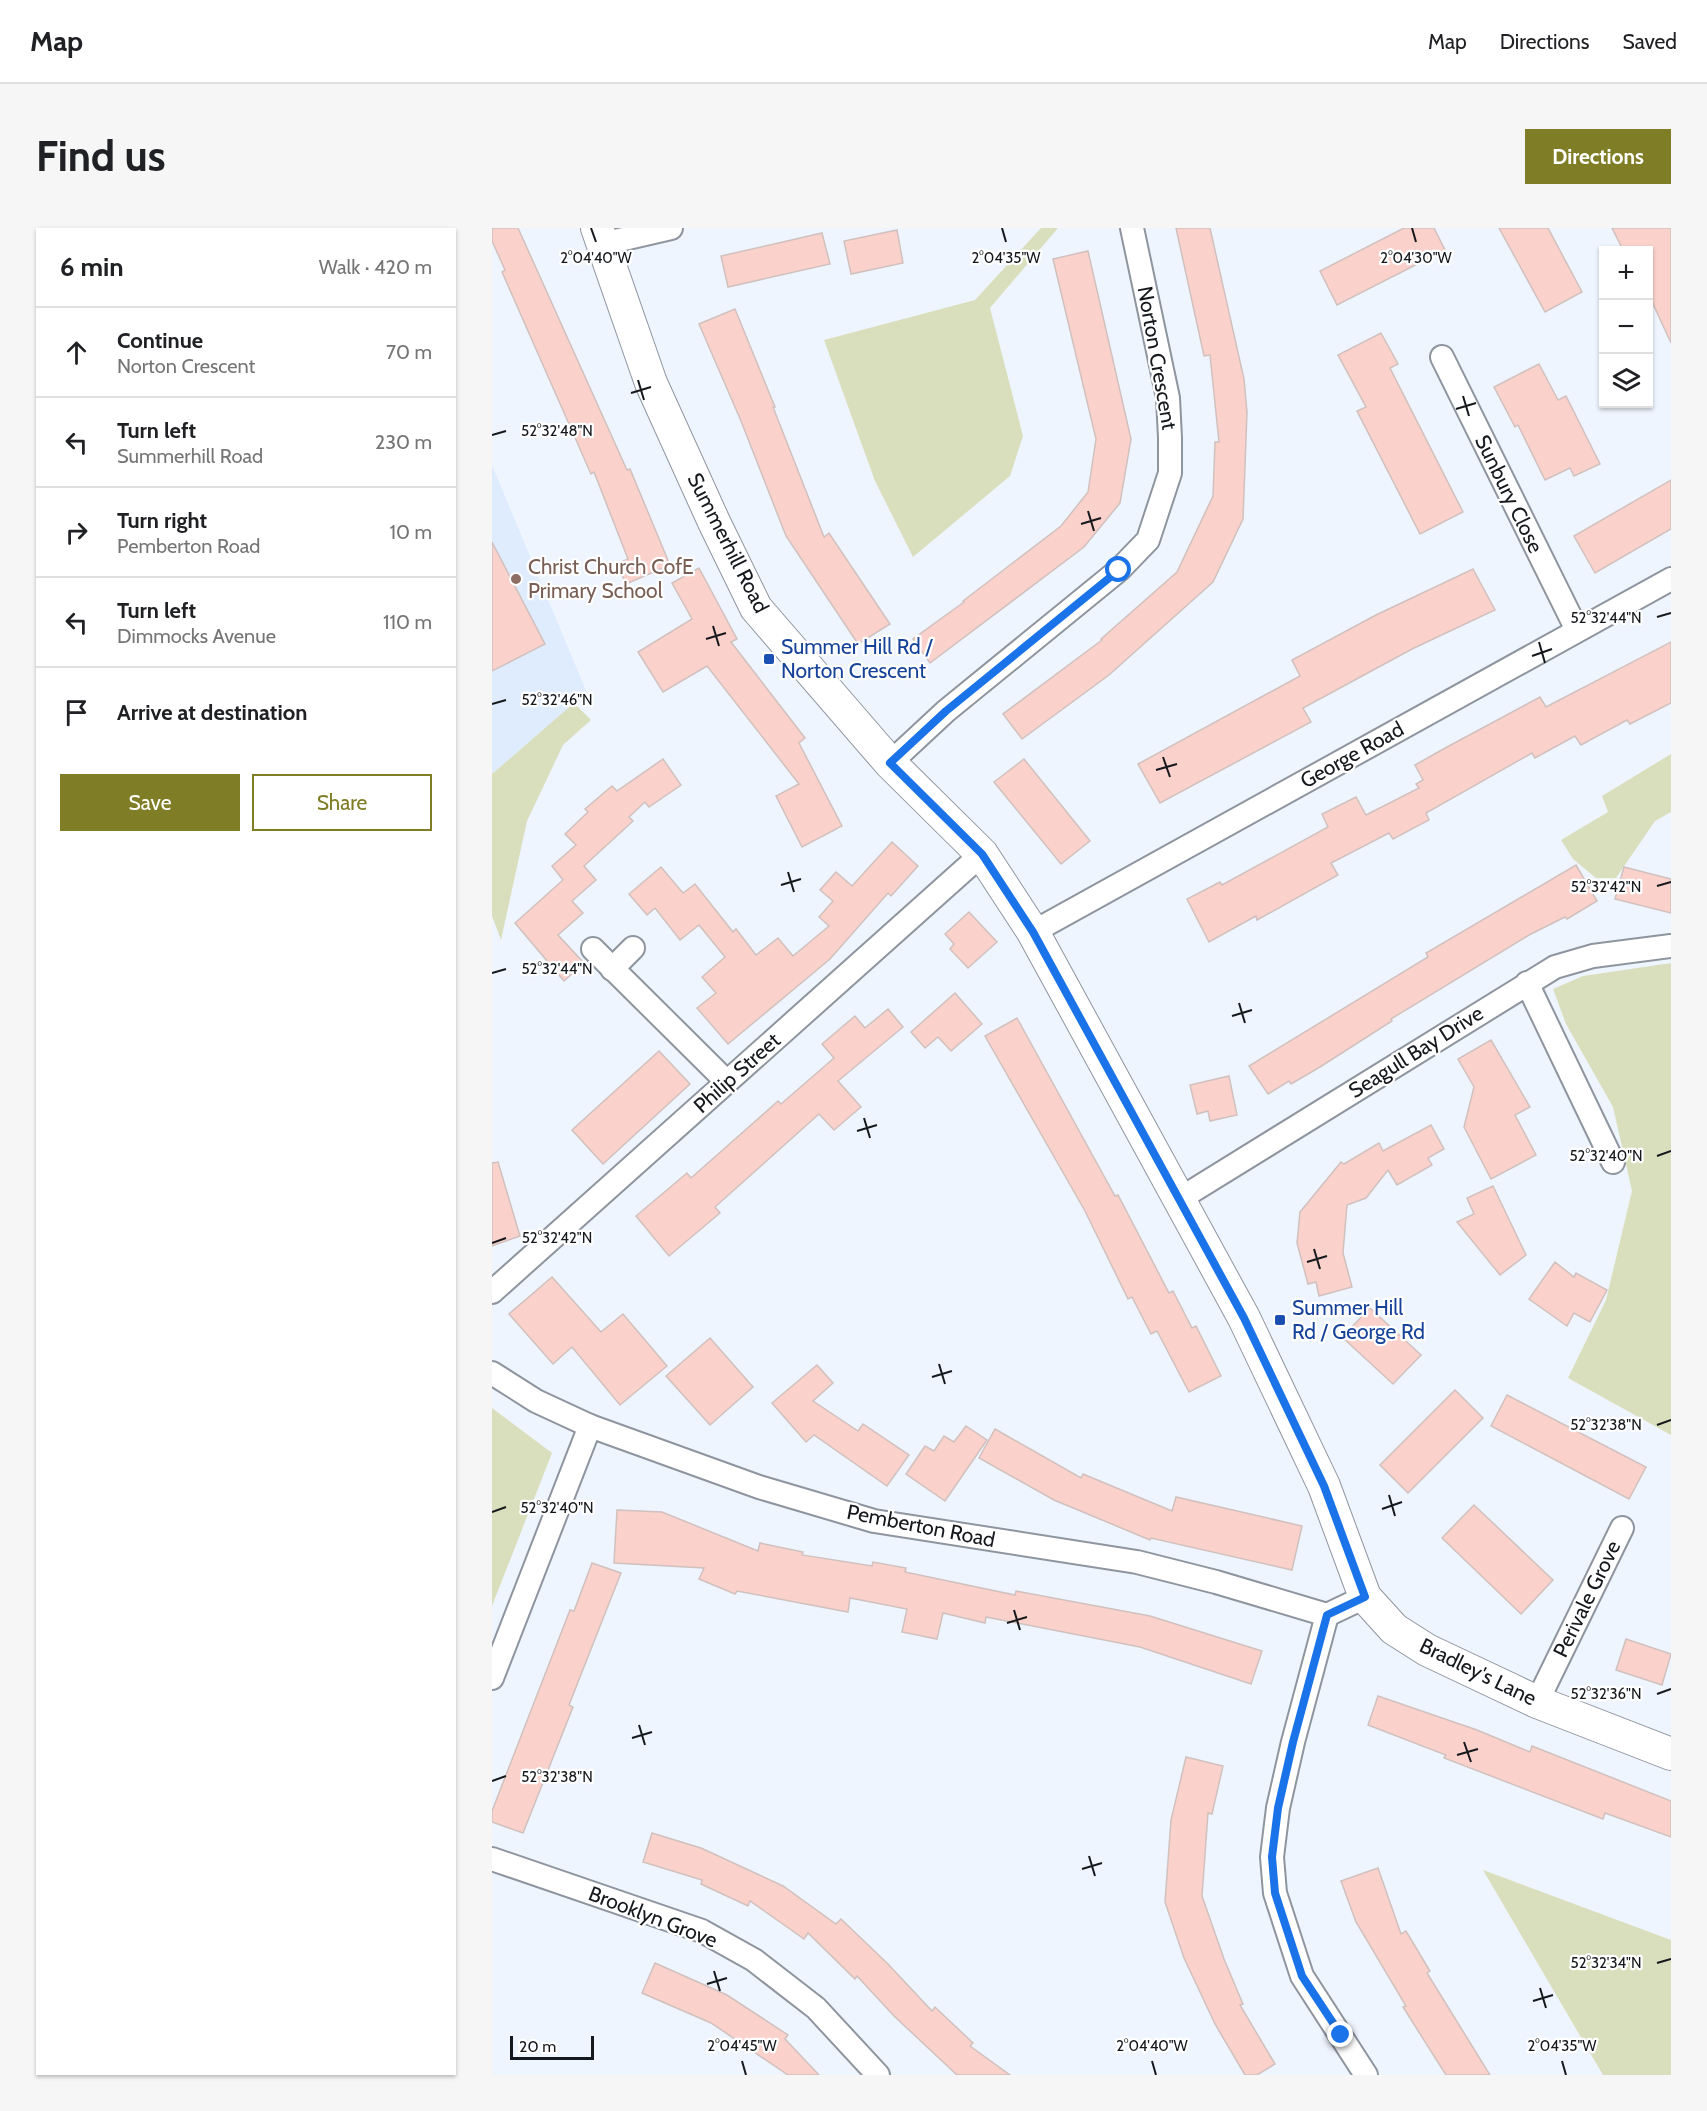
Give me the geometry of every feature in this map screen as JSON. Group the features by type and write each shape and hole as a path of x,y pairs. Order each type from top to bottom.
{"main road":[{"name":"Summerhill Road","path":"599,236 651,383 756,608 890,763 982,854 1033,932 1244,1318 1319,1476 1365,1597"},
{"name":"Bradley's Lane","path":"1365,1597 1394,1629 1427,1650 1537,1702 1671,1754"}],"street":[{"path":"599,236 671,228"},
{"name":"Norton Crescent","path":"890,763 946,711 1119,570 1148,540 1170,473 1168,398 1132,228"},
{"name":"Sunbury Close","path":"1442,357 1577,630"},
{"name":"George Road","path":"1033,932 1671,579"},
{"name":"Philip Street","path":"492,1292 982,854"},
{"name":"Seagull Bay Drive","path":"1178,1200 1555,967 1593,956 1671,946"},
{"path":"612,969 633,948"},
{"path":"593,949 727,1082"},
{"path":"1527,983 1613,1162"},
{"name":"Pemberton Road","path":"492,1372 536,1401 590,1426 759,1487 874,1521 1137,1562 1216,1582 1327,1615"},
{"path":"492,1678 590,1426"},
{"name":"Perivale Grove","path":"1537,1702 1622,1528"},
{"path":"1365,1597 1327,1615 1278,1808 1273,1866 1275,1893 1302,1976 1366,2075"},
{"name":"Brooklyn Grove","path":"492,1859 702,1931 754,1960 816,2008 878,2075"}],"shaded area":[{"name":"Christ Church CofE Primary School","path":"492,465 587,693 492,774"}],"green space":[{"path":"1041,228 1058,228 990,308 1023,436 1010,476 913,557 875,481 824,340 975,300"},
{"path":"574,703 591,720 563,745 527,821 501,940 492,916 492,774"},
{"path":"1671,754 1671,812 1655,821 1616,878 1596,878 1573,859 1561,840 1608,812 1602,796"},
{"path":"1671,963 1671,1435 1568,1378 1606,1300 1632,1191 1613,1107 1566,1024 1553,989 1583,976"},
{"path":"492,1408 552,1453 492,1606"},
{"path":"1483,1870 1671,1940 1671,2075 1603,2075"}],"building":[{"path":"492,228 518,228 627,470 630,469 670,565 626,584 617,564 628,559 594,472 591,474 502,272 505,270 492,241"},
{"path":"1176,228 1210,228 1244,379 1247,412 1243,519 1213,582 1109,675 1022,739 1003,714 1102,640 1177,572 1213,496 1215,442 1219,442 1210,355 1204,356"},
{"path":"1404,228 1434,228 1445,250 1337,305 1320,271"},
{"path":"1499,228 1548,228 1582,292 1545,312"},
{"path":"1612,228 1671,228 1671,343 1653,304 1653,246 1621,246"},
{"path":"897,230 903,263 851,274 844,241"},
{"path":"822,233 830,264 728,287 721,256"},
{"path":"1088,251 1131,439 1120,503 1084,547 930,663 913,639 1061,526 1088,492 1096,439 1053,259"},
{"path":"735,309 824,537 829,533 890,624 858,644 786,536 741,421 699,324"},
{"path":"1381,333 1398,364 1390,368 1463,512 1420,534 1357,411 1366,407 1338,355"},
{"path":"1539,364 1558,400 1566,396 1600,464 1574,476 1570,468 1545,480 1518,425 1515,427 1494,387"},
{"path":"1671,480 1671,529 1595,573 1574,536"},
{"path":"492,542 545,644 492,671"},
{"path":"699,568 737,639 731,642 805,738 799,743 842,826 802,847 776,796 799,784 707,666 663,692 638,652 692,619 672,583"},
{"path":"1473,569 1495,610 1412,649 1303,708 1311,722 1160,803 1138,764 1300,676 1292,660 1376,615"},
{"path":"1671,642 1671,703 1630,724 1627,720 1581,745 1575,736 1535,758 1532,753 1426,813 1429,820 1393,839 1389,833 1331,863 1338,875 1257,920 1256,916 1209,942 1187,899 1220,882 1222,885 1328,827 1322,814 1356,797 1366,815 1419,788 1416,784 1423,780 1415,765 1540,697 1546,707"},
{"path":"663,759 681,785 649,807 645,802 629,817 633,821 584,866 596,880 572,901 583,913 558,935 584,963 564,981 515,923 563,880 552,866 576,845 565,834 588,812 585,809 612,786 617,791"},
{"path":"1024,759 1090,841 1061,864 994,782"},
{"path":"892,842 918,866 891,896 888,893 830,959 728,1044 697,1008 716,993 702,977 725,957 699,925 680,940 655,908 647,915 629,894 661,867 683,893 695,884 733,932 736,929 756,955 778,938 793,956 829,926 819,917 833,901 820,890 836,872 852,886"},
{"path":"1576,865 1597,901 1567,919 1565,917 1529,935 1391,1019 1392,1021 1291,1084 1289,1081 1268,1094 1249,1066 1428,957 1426,953"},
{"path":"1624,867 1671,879 1671,913 1615,899"},
{"path":"969,912 997,942 968,968 950,949 954,944 945,934"},
{"path":"955,993 982,1024 951,1051 938,1037 925,1048 911,1032"},
{"path":"888,1009 903,1027 838,1081 861,1107 834,1130 819,1114 715,1207 720,1213 669,1256 636,1216 687,1173 691,1178 778,1101 781,1104 834,1058 822,1044 855,1016 865,1028"},
{"path":"1017,1018 1115,1196 1118,1195 1169,1293 1173,1291 1192,1328 1196,1326 1221,1376 1189,1392 1157,1331 1151,1334 1132,1297 1128,1299 1085,1211 985,1036"},
{"path":"1491,1040 1530,1107 1515,1115 1536,1155 1491,1179 1464,1127 1474,1087 1458,1059"},
{"path":"659,1051 690,1084 603,1164 572,1130"},
{"path":"1229,1076 1237,1115 1210,1121 1208,1111 1197,1114 1190,1085"},
{"path":"1431,1125 1444,1149 1428,1158 1432,1165 1397,1185 1388,1170 1366,1198 1347,1205 1343,1253 1352,1287 1319,1296 1316,1282 1308,1284 1297,1243 1300,1212 1341,1162 1344,1164 1379,1143 1383,1151"},
{"path":"498,1162 520,1236 492,1246 492,1163"},
{"path":"1493,1186 1526,1255 1500,1275 1457,1222 1474,1214 1467,1198"},
{"path":"1555,1262 1574,1277 1576,1273 1607,1290 1590,1322 1574,1313 1567,1326 1529,1299"},
{"path":"552,1277 601,1332 623,1314 667,1366 620,1405 572,1347 553,1364 509,1314"},
{"path":"1370,1308 1421,1355 1393,1384 1342,1337"},
{"path":"710,1338 753,1387 710,1425 666,1376"},
{"path":"817,1365 833,1383 813,1401 858,1431 863,1424 909,1455 887,1486 814,1435 806,1442 772,1403"},
{"path":"1455,1390 1483,1418 1408,1493 1380,1465"},
{"path":"1507,1395 1646,1467 1629,1499 1491,1426"},
{"path":"966,1426 987,1440 945,1501 906,1474 925,1446 934,1451 944,1436 954,1442"},
{"path":"995,1429 1081,1478 1083,1474 1172,1511 1176,1497 1302,1526 1292,1570 1151,1538 1150,1540 1054,1500 979,1458"},
{"path":"1474,1505 1553,1580 1521,1614 1442,1538"},
{"path":"617,1510 662,1512 758,1551 760,1543 803,1552 802,1555 872,1566 873,1562 906,1568 905,1572 1015,1595 1016,1591 1150,1616 1262,1651 1251,1684 1140,1647 986,1617 985,1623 943,1613 937,1639 902,1632 907,1609 850,1598 848,1612 737,1591 735,1594 699,1579 704,1568 614,1563"},
{"path":"592,1563 621,1573 569,1705 573,1707 523,1833 492,1822 492,1811 570,1610 574,1611"},
{"path":"1626,1639 1671,1654 1662,1685 1616,1670"},
{"path":"1378,1696 1477,1730 1530,1752 1532,1746 1671,1801 1671,1837 1605,1813 1603,1819 1444,1758 1446,1755 1368,1725"},
{"path":"1186,1757 1223,1766 1212,1814 1208,1813 1202,1896 1243,2004 1240,2005 1275,2064 1257,2075 1245,2075 1215,2024 1184,1958 1165,1902 1171,1820"},
{"path":"652,1833 701,1848 783,1886 836,1924 841,1919 932,2011 935,2007 973,2043 970,2046 1010,2075 957,2075 894,2016 857,1976 855,1979 808,1933 804,1939 750,1901 748,1906 701,1884 702,1880 643,1862"},
{"path":"1378,1868 1401,1934 1406,1931 1430,1971 1427,1973 1490,2075 1446,2075 1403,2007 1406,2006 1356,1922 1341,1881"},
{"path":"655,1963 727,1995 788,2035 785,2039 819,2075 788,2075 711,2023 642,1993"}],"place":[{"name":"Christ Church CofE Primary School","path":"516,579"},
{"name":"Summer Hill Rd / Norton Crescent","path":"769,659"},
{"name":"Summer Hill Rd / George Rd","path":"1280,1320"}],"route":[{"path":"1119,570 946,711 890,763 982,854 1033,932 1244,1318 1324,1486 1365,1597 1327,1615 1293,1742 1278,1808 1272,1857 1275,1893 1302,1976 1341,2035"}]}
